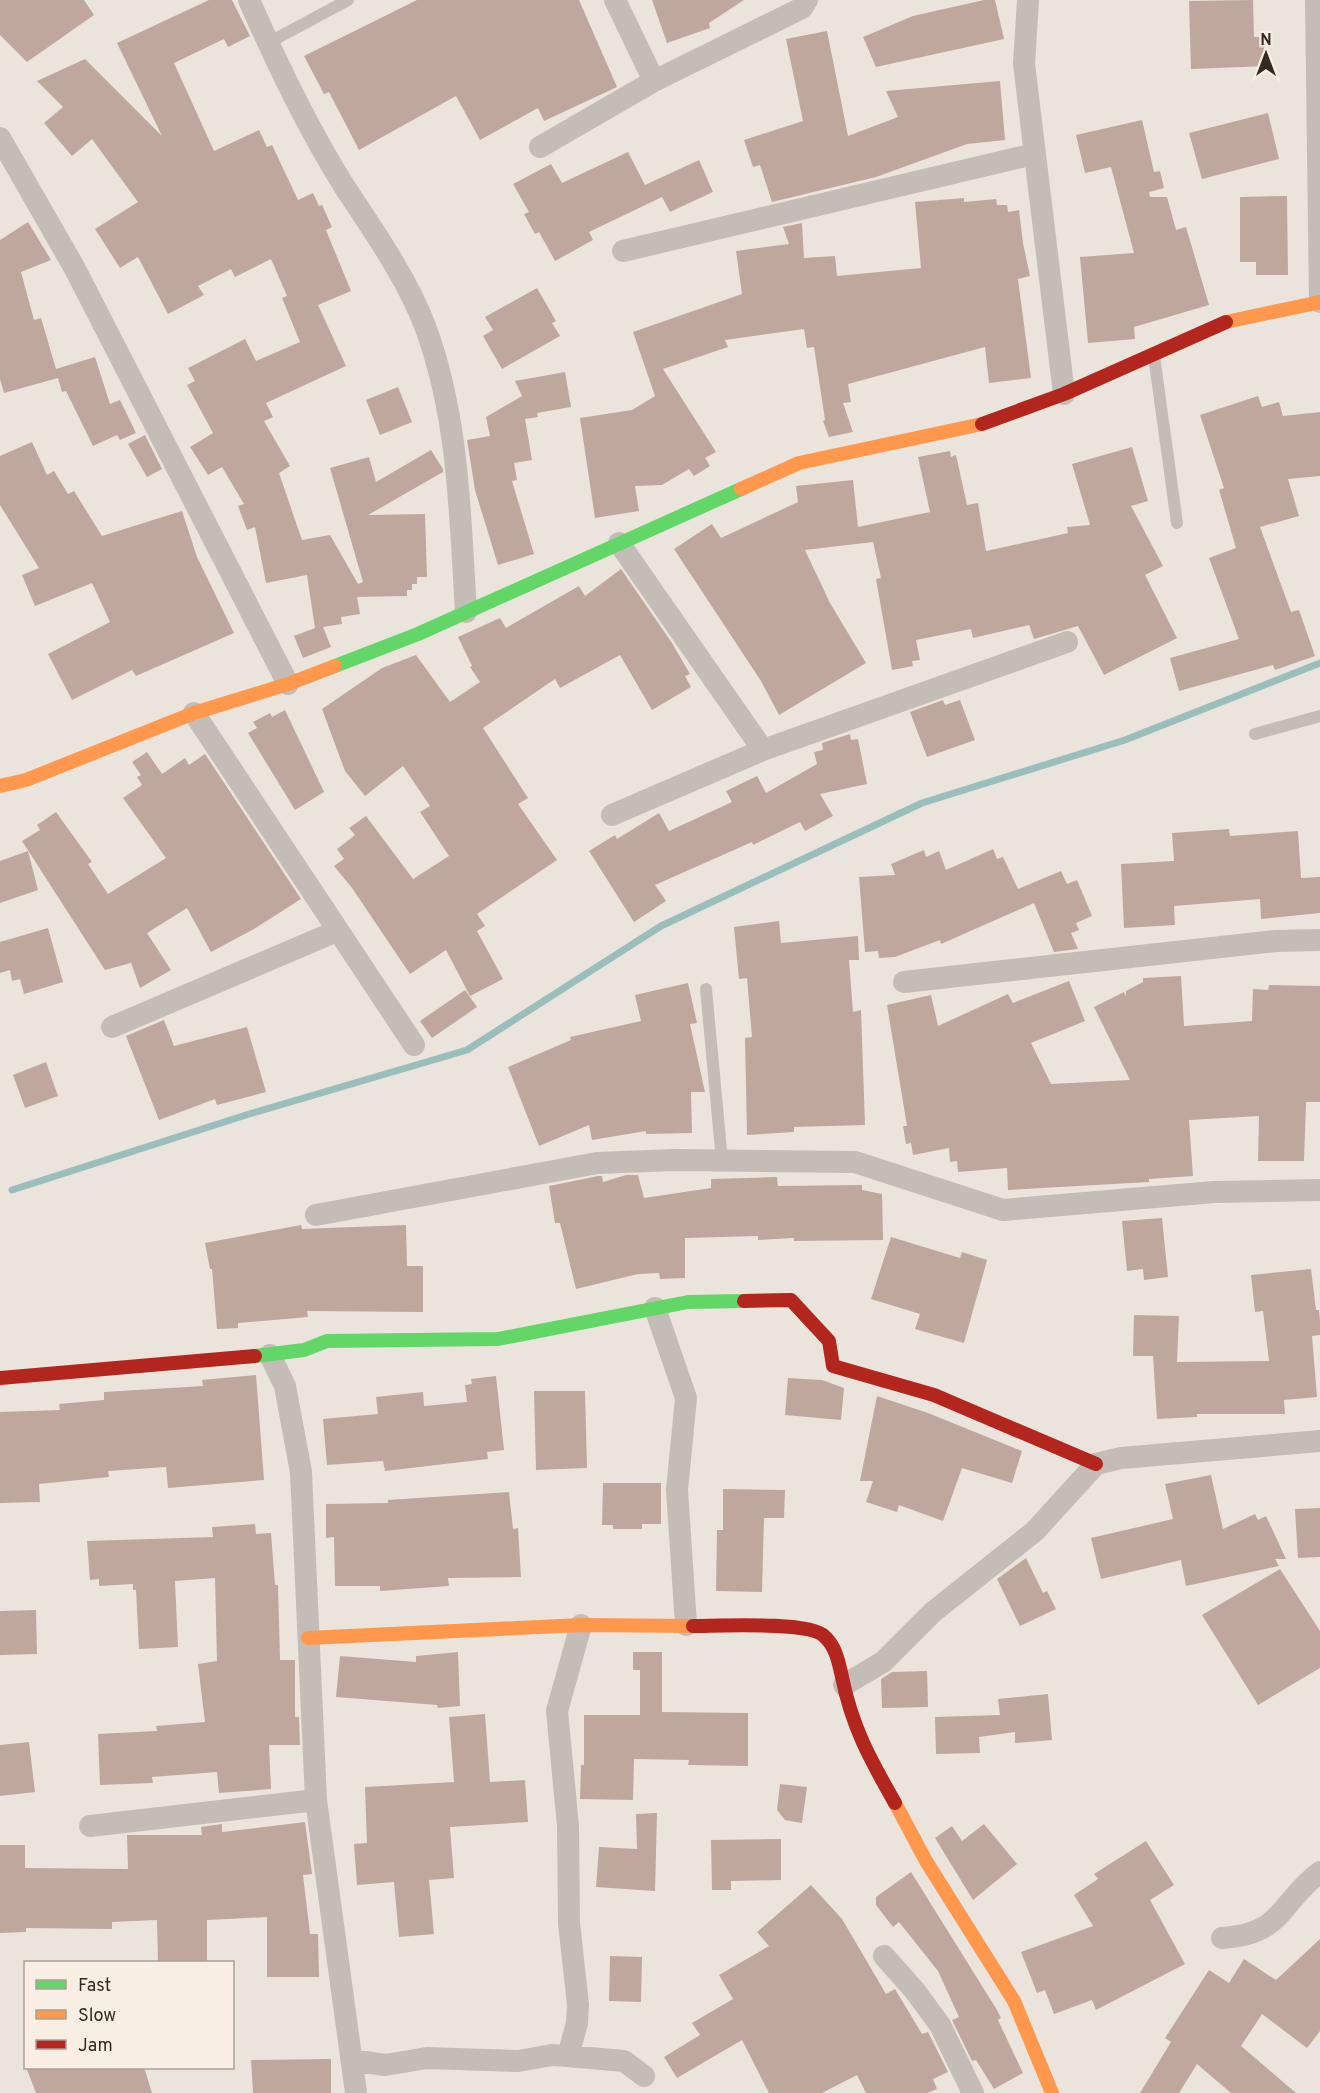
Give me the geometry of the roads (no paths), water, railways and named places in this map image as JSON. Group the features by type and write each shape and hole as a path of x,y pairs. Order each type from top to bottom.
{"street":[{"path":"249,0 286,83 395,267 428,332 437,360 458,467 466,612"},
{"path":"615,0 654,81"},
{"path":"540,147 654,81 802,8 807,0"},
{"path":"1028,0 1024,64 1064,394"},
{"path":"0,786 26,780 194,713 288,684 418,634 799,462 983,424 1064,394 1223,323 1320,302 1316,0"},
{"path":"0,138 74,267 288,684"},
{"path":"623,251 1034,154"},
{"path":"619,543 763,750"},
{"path":"612,815 763,750 1067,642"},
{"path":"194,713 414,1045"},
{"path":"112,1027 338,931"},
{"path":"904,982 1276,941 1320,939"},
{"path":"316,1215 597,1162 855,1162 1002,1210 1214,1192 1320,1190"},
{"path":"0,1378 270,1355 304,1350 327,1341 498,1339 688,1302 791,1300 829,1341 833,1366 879,1375 1040,1438 1096,1464"},
{"path":"655,1308 686,1398 677,1490 686,1625"},
{"path":"270,1355 285,1386 301,1472 316,1800 356,2093"},
{"path":"844,1685 871,1671 933,1612 1035,1531 1096,1464 1122,1458 1320,1440"},
{"path":"308,1638 581,1625 803,1627 816,1630 824,1635 837,1656 849,1713 862,1744 926,1861 1014,2001 1050,2093"},
{"path":"568,2056 577,2023 578,2005 569,1923 568,1826 557,1712 581,1625"},
{"path":"90,1826 316,1800"},
{"path":"1222,1938 1249,1936 1264,1929 1320,1872"},
{"path":"884,1956 940,2025 974,2093"},
{"path":"352,2060 385,2065 427,2058 518,2061 552,2055 624,2061 644,2076"}],"lane":[{"path":"268,43 348,0"},
{"path":"1154,354 1177,523"},
{"path":"1255,734 1320,717"},
{"path":"706,989 722,1161"}],"waterway":[{"path":"12,1190 246,1115 467,1050 661,926 922,803 1125,740 1320,663"}]}
